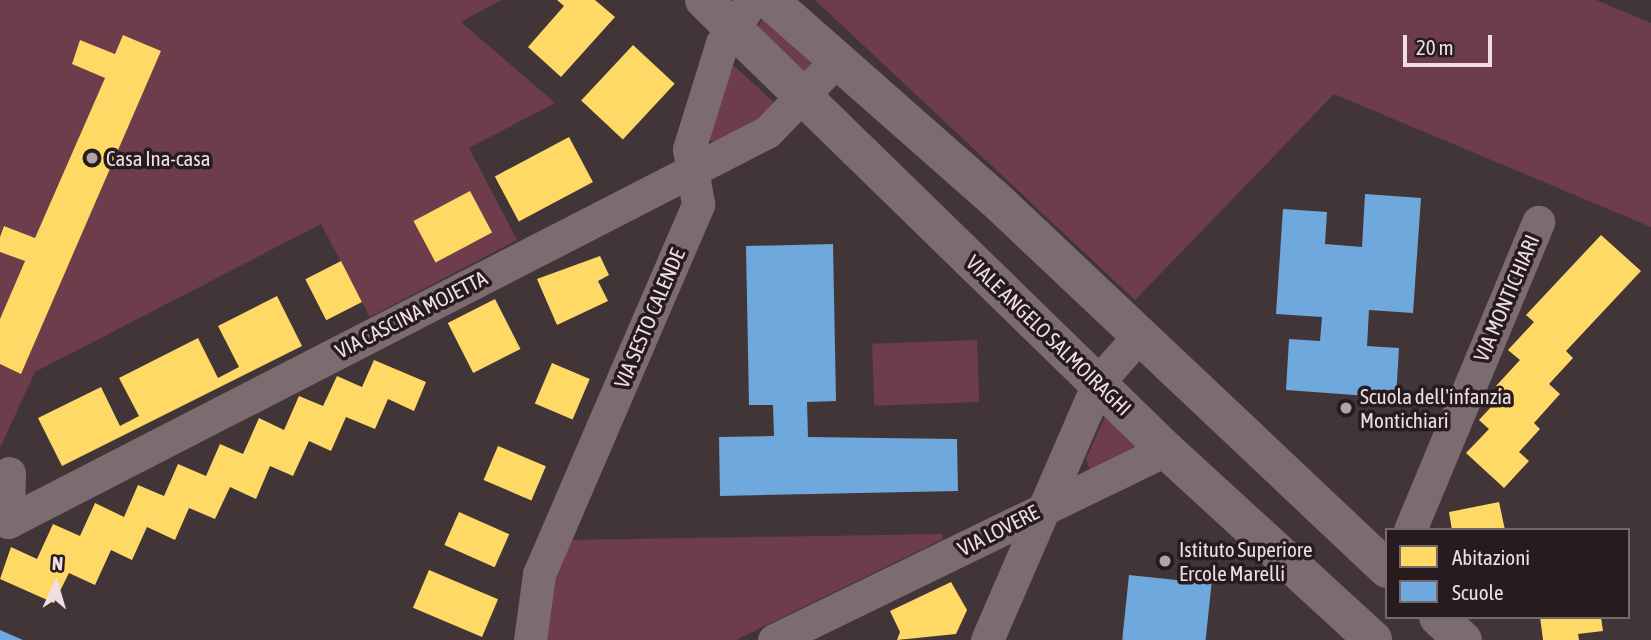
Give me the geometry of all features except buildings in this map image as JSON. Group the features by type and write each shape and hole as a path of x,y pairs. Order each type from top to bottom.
{"street":[{"path":"769,0 1139,336 1385,567"},
{"name":"VIALE ANGELO SALMOIRAGHI","path":"730,8 806,100 1099,381 1166,450 1373,640"},
{"name":"VIA SESTO CALENDE","path":"530,640 539,574 698,204 693,168 693,128 730,8"},
{"name":"VIA CASCINA MOJETTA","path":"9,473 8,522 767,132 806,100 837,61"},
{"name":"VIA MONTICHIARI","path":"1411,528 1538,222"},
{"name":"VIA LOVERE","path":"774,640 1045,508 1099,381 1139,336"},
{"path":"987,640 1045,508 1166,450"},
{"path":"1440,619 1463,640"}],"shaded area":[{"path":"0,0 501,0 461,22 555,103 469,148 517,240 370,317 321,224 35,372 0,448 0,364 21,373 161,51 124,35 115,54 80,40 72,64 105,78 35,238 4,226 0,237"},
{"path":"815,0 1596,0 1651,23 1651,227 1334,94 1135,300"},
{"path":"764,18 813,53 809,75 756,28"},
{"path":"733,65 776,104 758,122 712,142 708,136"},
{"path":"0,252 25,261 0,319"},
{"path":"977,340 979,402 874,406 872,344"},
{"path":"1105,417 1142,451 1090,471 1086,459"},
{"path":"942,534 943,539 736,640 543,640 543,612 569,540"}],"place":[{"name":"Casa Ina-casa","path":"92,158"},
{"name":"Scuola dell'infanzia Montichiari","path":"1346,408"},
{"name":"Istituto Superiore Ercole Marelli","path":"1165,561"}]}
